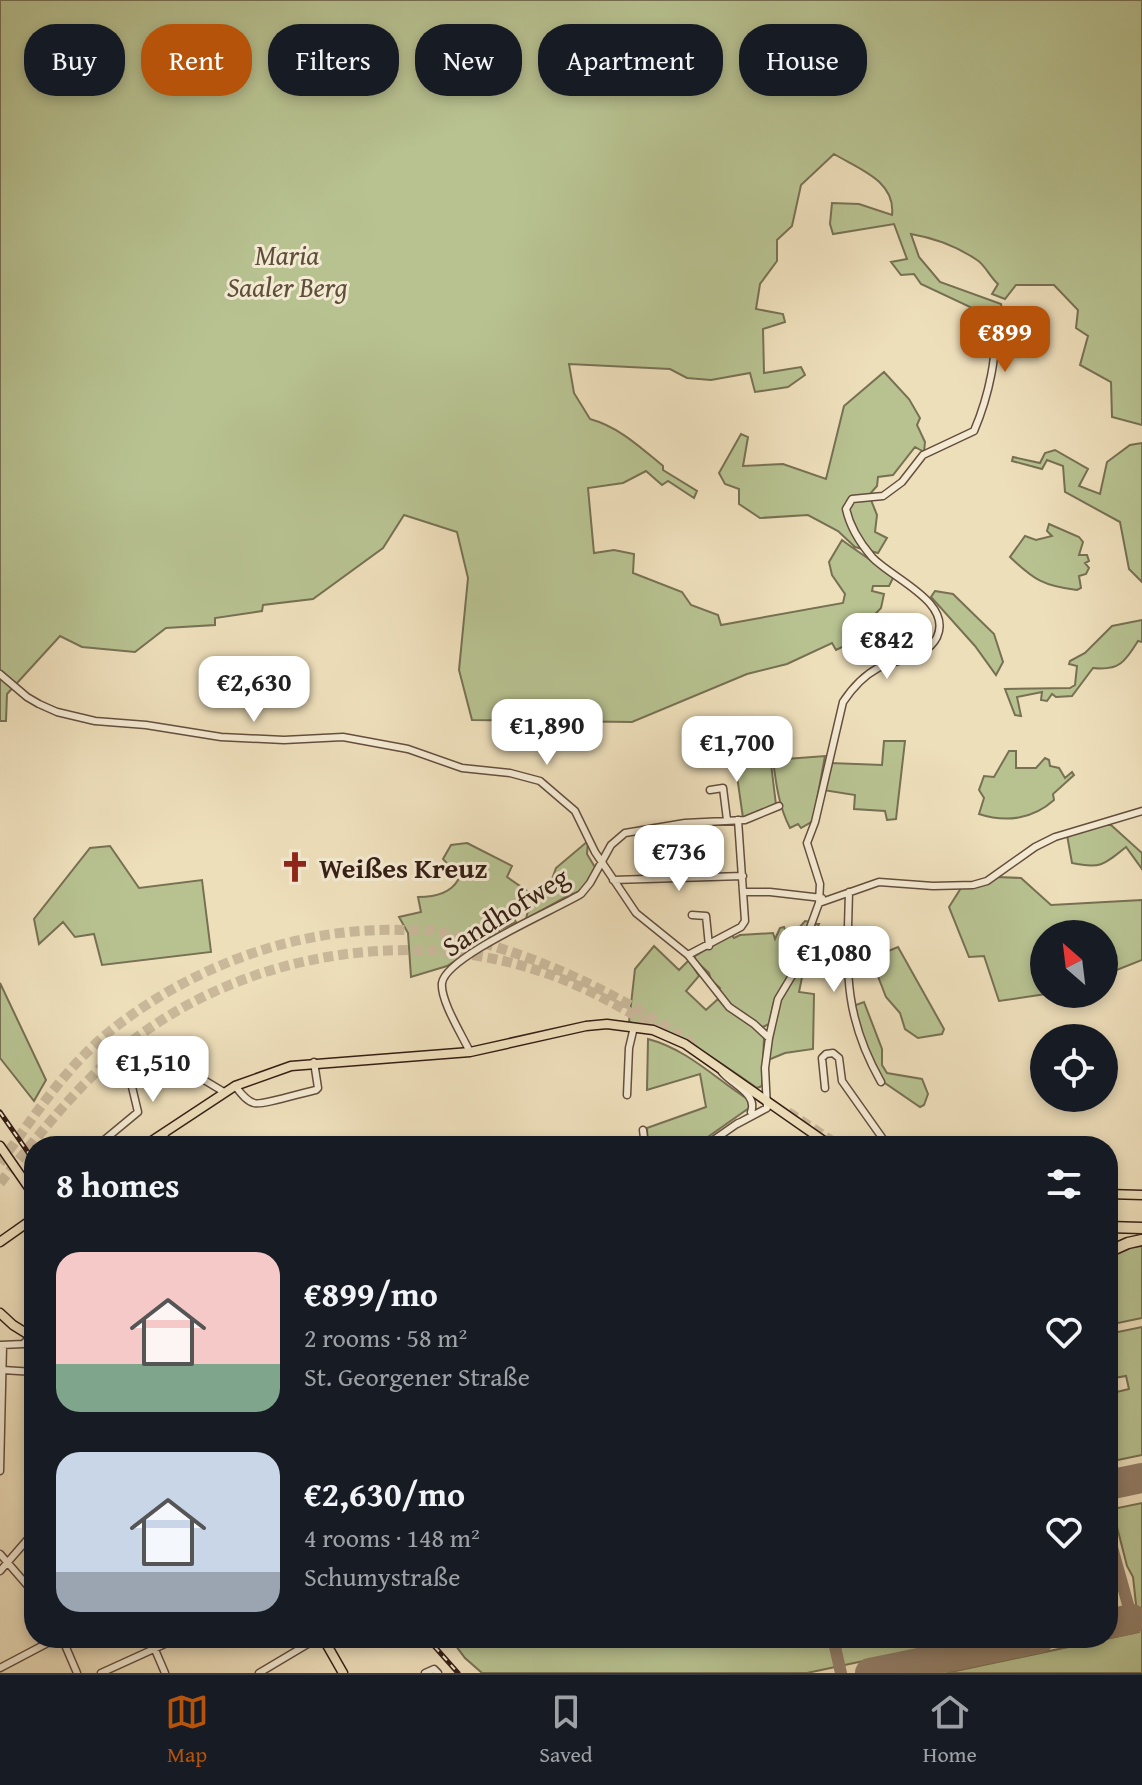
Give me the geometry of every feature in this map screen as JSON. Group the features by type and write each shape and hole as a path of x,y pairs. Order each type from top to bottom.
{"highway":[{"path":"1118,1227 1142,1228"},
{"path":"1118,1235 1142,1238"},
{"path":"1118,1248 1142,1238"}],"main road":[{"path":"159,1136 224,1092 272,1071 314,1062 419,1058 470,1052 607,1024 653,1030 685,1044 816,1136"},
{"path":"0,1146 24,1181"},
{"path":"1118,1194 1142,1195"},
{"path":"0,1242 24,1225"},
{"path":"0,1313 24,1332"},
{"path":"327,1648 343,1673"}],"street":[{"path":"737,1124 767,1108 765,1068 778,999 799,961 820,901 820,884 806,844 815,822 843,702 865,676 928,648 939,632 932,604 872,556 850,525 846,509 852,499 883,496 902,482 923,455 974,431 982,411 994,351 990,317"},
{"path":"0,674 39,704 57,712 95,721 146,725 221,737 284,740 343,737 408,749 462,768 510,773 540,781 575,811 602,863 636,913 688,955 729,1007 769,1038"},
{"path":"710,790 723,788 727,820"},
{"name":"Sandhofweg","path":"470,1052 442,993 445,975 452,967 502,935 581,894 615,840 625,833 640,828 738,820 779,806"},
{"path":"744,892 770,892 820,901 879,882 973,885 987,881 1035,847 1055,837 1142,811"},
{"path":"688,955 741,927 745,921 738,820"},
{"path":"613,880 743,876"},
{"path":"849,892 846,946 851,1009 861,1042 881,1082"},
{"path":"692,915 707,918 709,946"},
{"path":"627,1095 629,1048 635,1026"},
{"path":"109,1136 138,1110 121,1041 134,1041 150,1051 181,1051 197,1067 204,1080 224,1092"},
{"path":"825,1088 822,1058 833,1053 839,1058 842,1081 881,1136"},
{"path":"235,1086 250,1102 259,1105 318,1088 314,1062"},
{"path":"718,1066 730,1081 751,1097 754,1104 751,1112"},
{"path":"720,1136 765,1101"},
{"path":"643,1130 644,1136"},
{"path":"164,1136 165,1132"},
{"path":"0,1471 2,1345 24,1343"},
{"path":"3,1370 24,1371"},
{"path":"0,1571 24,1543"},
{"path":"0,1554 24,1582"},
{"path":"0,1668 39,1648"},
{"path":"64,1648 77,1673"},
{"path":"101,1673 152,1648"},
{"path":"154,1648 165,1673"},
{"path":"259,1673 303,1648"},
{"path":"425,1673 434,1669 438,1673"}],"green space":[{"name":"Maria Saaler Berg","path":"0,0 1142,0 1142,425 1112,417 1111,382 1080,365 1088,336 1076,328 1078,310 1054,285 1016,285 1005,299 992,294 998,284 977,260 946,244 911,234 919,257 940,282 1001,304 1007,335 1018,357 992,353 992,325 983,313 921,284 914,274 901,275 891,262 907,259 894,224 833,234 830,224 832,203 859,204 892,215 892,203 882,185 834,154 801,185 792,226 777,240 777,261 760,284 756,309 783,314 785,322 763,329 764,373 801,367 805,375 788,387 755,392 750,373 711,380 687,378 670,369 569,364 574,393 590,419 629,438 663,466 663,470 697,491 694,498 668,481 662,485 646,471 623,483 588,488 594,553 614,550 634,554 633,573 682,592 691,605 718,615 721,625 843,603 845,594 832,575 829,562 842,540 893,578 889,586 873,586 872,591 884,594 881,608 860,630 859,639 836,650 832,643 787,664 747,674 632,722 472,720 459,670 468,578 457,532 404,515 383,548 313,599 263,605 262,611 215,618 215,625 166,628 135,652 82,647 60,636 7,694 6,721 0,721"},
{"path":"884,372 909,399 920,418 917,425 925,442 924,452 915,447 893,475 878,477 877,486 869,495 877,515 875,532 887,538 878,553 855,547 838,531 808,515 760,518 739,504 739,489 725,484 719,473 741,434 748,437 743,466 783,464 826,479 844,406"},
{"path":"1142,443 1142,582 1129,569 1120,522 1065,492 1063,466 1047,460 1042,469 1012,461 1013,457 1040,463 1045,453 1055,450 1088,469 1079,486 1100,494 1107,462 1130,445"},
{"path":"1049,524 1079,537 1083,542 1079,555 1087,555 1089,561 1085,563 1089,568 1086,574 1079,576 1081,588 1077,590 1040,581 1010,557 1025,536 1036,540 1052,536 1047,531"},
{"path":"935,591 953,594 994,634 1003,662 996,675 975,646 931,597"},
{"path":"1142,620 1142,642 1138,641 1120,664 1093,668 1072,696 1056,697 1052,694 1047,701 1041,700 1042,692 1017,697 1021,716 1015,715 1005,689 1070,688 1075,685 1077,666 1069,664 1070,661 1085,653 1112,626"},
{"path":"884,741 905,741 896,819 887,820 885,811 854,809 855,795 823,790 830,763 882,765"},
{"path":"769,747 776,805 743,818 734,755"},
{"path":"1009,751 1016,751 1016,768 1036,768 1045,758 1050,766 1059,768 1065,778 1072,772 1074,775 1053,794 1054,800 1028,815 1009,819 979,814 984,798 979,790 984,776 994,777"},
{"path":"825,756 813,821 801,828 798,824 790,828 781,804 773,760"},
{"path":"1111,825 1142,853 1142,869 1126,847 1101,864 1089,866 1072,863 1067,835"},
{"path":"588,841 587,854 596,869 586,885 526,919 529,906 546,895 556,868"},
{"path":"467,843 512,866 507,877 530,893 512,915 516,922 447,966 411,977 408,933 399,917 421,912 418,897 441,894 455,885 458,880 455,873 443,859 451,845"},
{"path":"110,846 139,888 202,880 211,952 102,965 94,934 75,937 63,922 39,944 34,919 90,848"},
{"path":"997,877 1021,878 1051,905 1142,900 1142,960 1118,969 1118,920 1030,920 1030,996 999,1001 984,956 969,957 949,907 961,888 981,886"},
{"path":"805,921 811,922 791,974 774,1001 769,1024 763,1027 736,1011 711,980 709,973 695,960 695,956 731,935 734,938 773,933 775,939 780,928 784,927 788,940 798,937 799,928"},
{"path":"815,924 819,924 807,953 799,992 814,994 813,1049 785,1053 768,1060 779,1003 796,975"},
{"path":"654,946 679,970 689,960 699,976 686,991 706,1010 718,999 728,1010 761,1032 764,1038 762,1086 757,1088 682,1040 629,1022 635,969"},
{"path":"898,947 944,1029 942,1034 918,1038 905,1029 900,1013 886,997 872,961 876,956"},
{"path":"0,983 46,1080 34,1101 0,1058"},
{"path":"864,1002 882,1049 882,1065 887,1073 922,1079 928,1094 924,1105 920,1107 882,1081 871,1061 853,1006"},
{"path":"648,1039 676,1050 701,1065 749,1100 749,1108 709,1136 647,1136 647,1128 706,1107 700,1074 647,1090"},
{"path":"1142,1245 1142,1318 1118,1323 1118,1250"},
{"path":"1142,1327 1142,1455 1118,1460 1118,1392 1129,1389 1126,1376 1118,1377 1118,1332"},
{"path":"1142,1503 1142,1673 946,1673 1064,1648 1118,1648 1118,1636 1139,1632 1133,1577 1118,1531 1118,1508"},
{"path":"458,1648 925,1648 807,1673 482,1673"}],"taxiway":[{"path":"1118,1569 1132,1619"},
{"path":"835,1648 841,1673"}],"runway":[{"path":"1118,1483 1142,1478"},
{"path":"1118,1622 1132,1619"},
{"path":"870,1673 991,1648"}],"tunnel":[{"path":"0,1163 78,1061 140,1009 209,970 284,944 322,936 362,931 420,930 507,950 605,992 697,1047"},
{"path":"39,1136 88,1080 122,1049 166,1018 213,992 264,972 317,959 372,951 426,951 481,956 533,969 584,988 663,1032"},
{"path":"788,1112 825,1136"},
{"path":"0,1183 24,1154"}],"railway":[{"path":"0,1112 24,1147"},
{"path":"436,1648 458,1673"}],"place":[{"name":"Weißes Kreuz","path":"295,867"}]}
